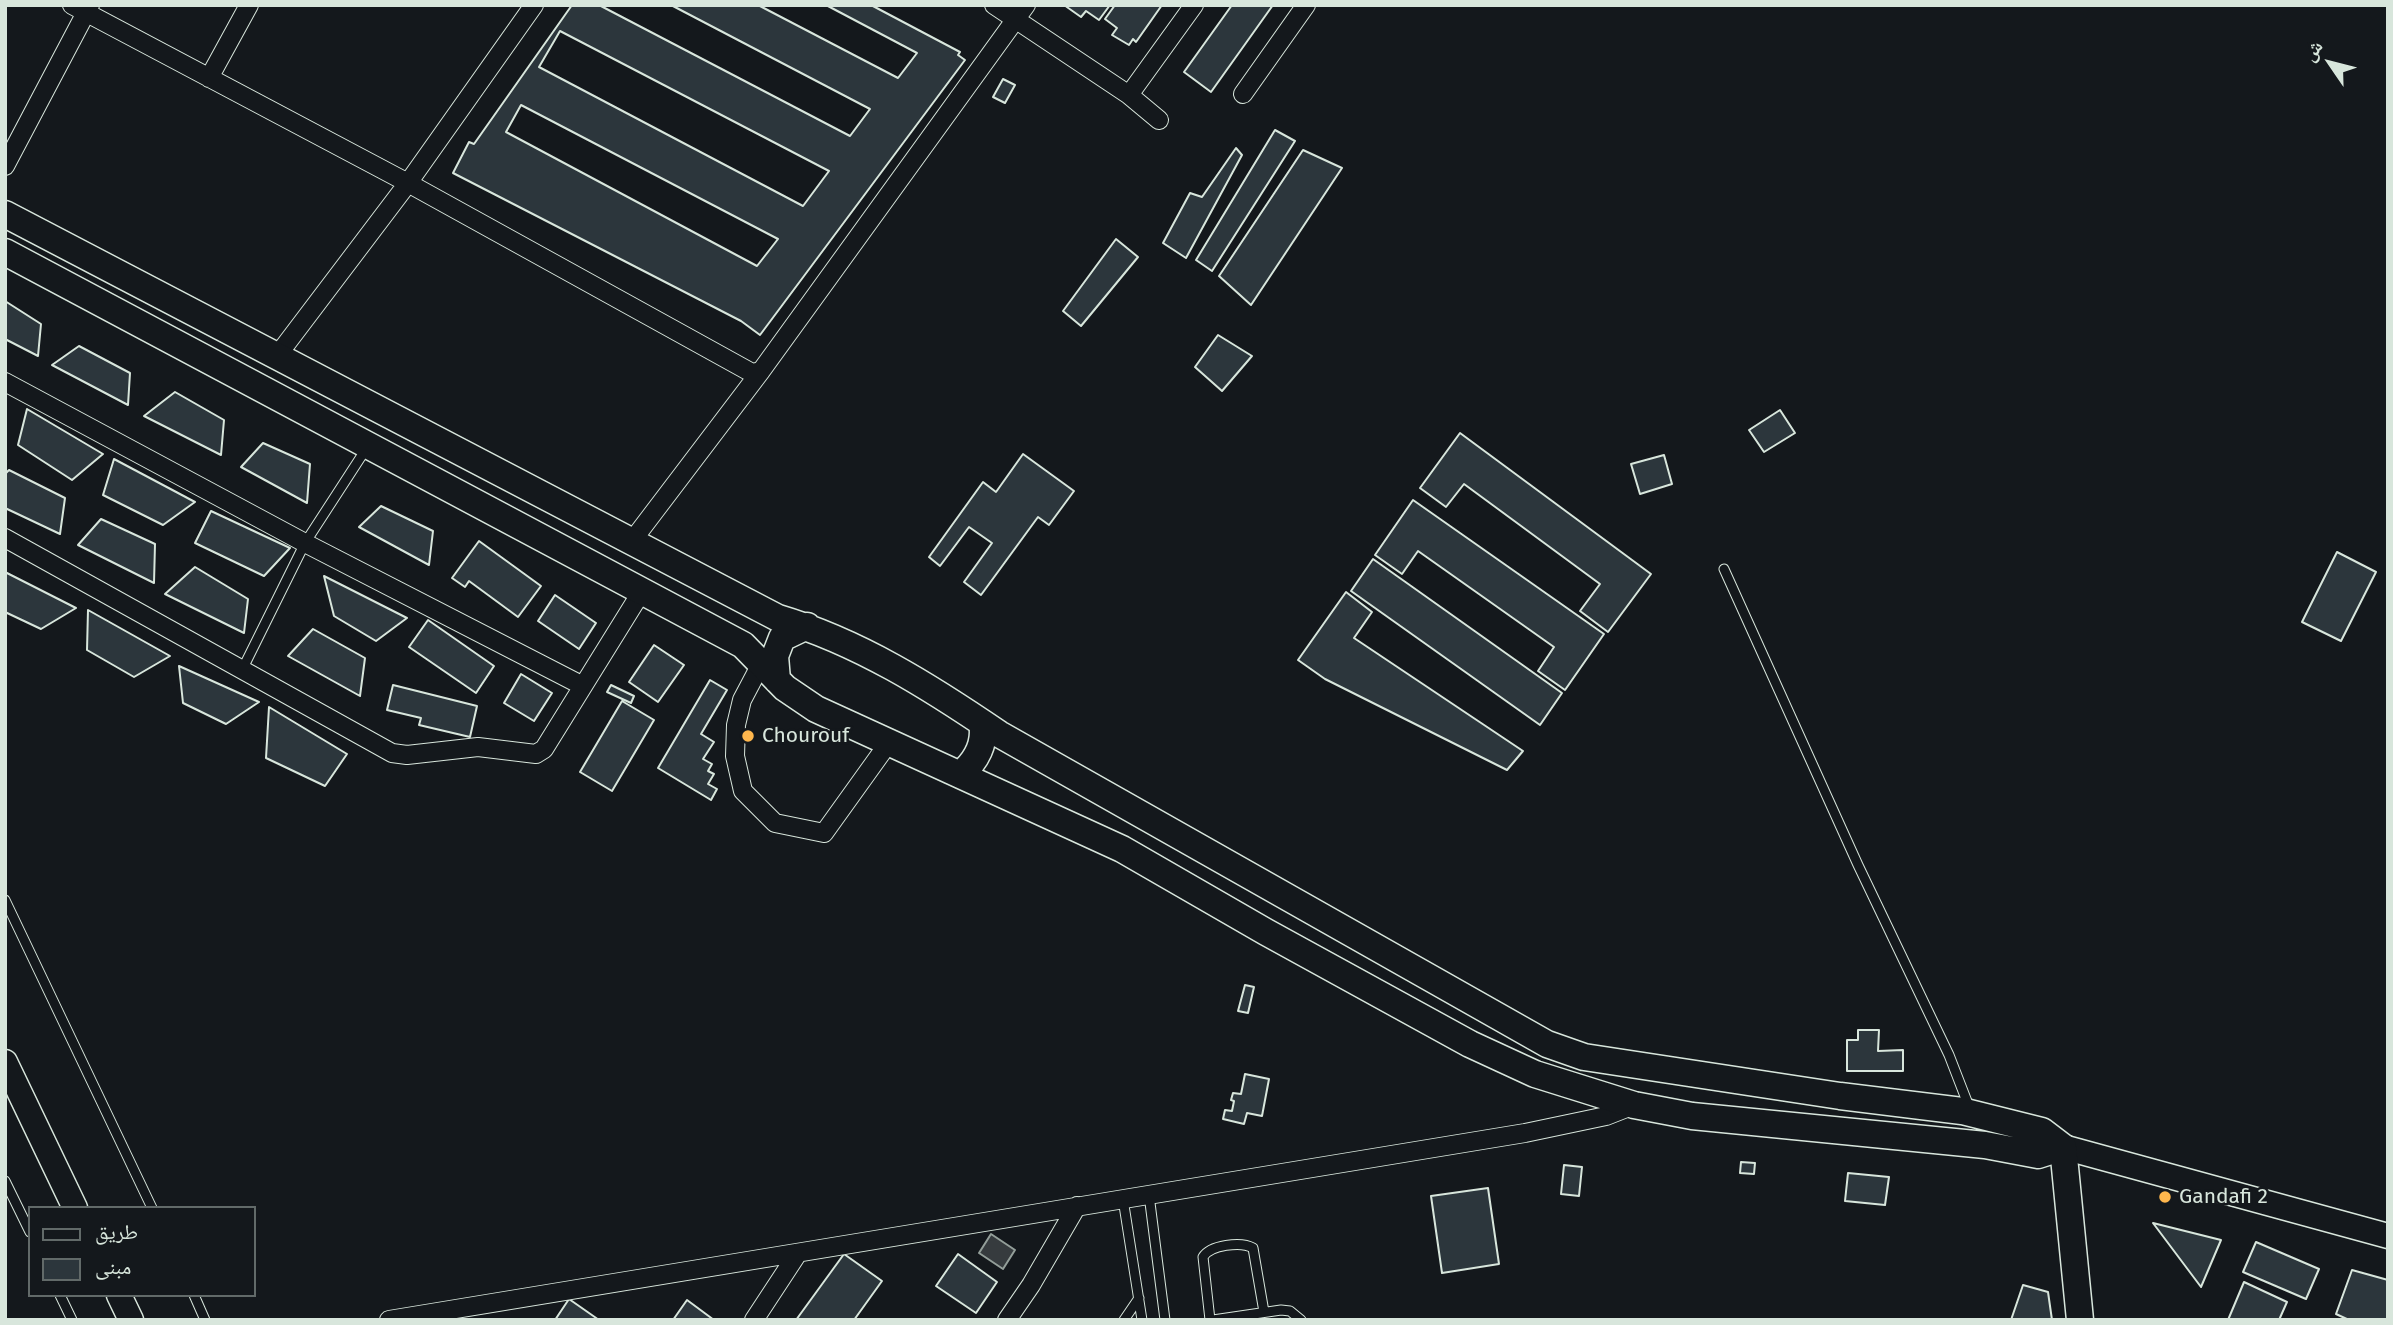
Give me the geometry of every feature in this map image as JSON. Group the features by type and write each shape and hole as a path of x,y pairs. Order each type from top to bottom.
{"main road":[{"path":"5,215 778,618 807,626 867,653 933,690 982,723 1547,1044 1584,1057 1840,1096 2042,1131 2063,1147 2080,1320"},
{"path":"5,252 743,645 769,672 816,709 1122,849 1470,1044 1535,1074 1634,1105 1692,1116 1981,1140 2038,1155 2063,1147"},
{"path":"769,672 782,638 807,626"},
{"path":"961,774 970,766 983,740 982,723"}],"street":[{"path":"209,78 249,5"},
{"path":"277,356 408,183 534,5"},
{"path":"994,5 1021,12 1159,120"},
{"path":"1129,95 1194,5"},
{"path":"1243,94 1306,5"},
{"path":"5,166 83,8 752,373 761,371"},
{"path":"632,541 761,371 1021,12"},
{"path":"5,382 305,543 583,686"},
{"path":"5,538 392,753 407,755 478,747 536,754 550,741 642,591"},
{"path":"769,672 742,700 736,724 735,756 743,791 775,823 824,833 890,741"},
{"path":"5,1062 74,1206"},
{"path":"389,1320 485,1312 798,1253 1563,1126 1606,1116 1634,1105"},
{"path":"2063,1147 2388,1236"},
{"path":"1007,1320 1031,1285 1077,1206"},
{"path":"754,1320 798,1253"},
{"path":"120,1297 131,1320"}],"lane":[{"path":"242,670 305,543 369,445"},
{"path":"1724,569 1858,866 1949,1055 1968,1104 1966,1117"},
{"path":"5,900 151,1206"},
{"path":"5,1181 28,1228"},
{"path":"1149,1195 1165,1320"},
{"path":"1123,1199 1142,1320"},
{"path":"1264,1312 1253,1248 1246,1244 1212,1248 1205,1253 1203,1262 1211,1320 1290,1311 1301,1320"},
{"path":"61,1297 72,1320"},
{"path":"195,1297 205,1320"},
{"path":"1124,1320 1139,1298"}],"shaded area":[{"path":"991,1234 1015,1250 1003,1269 979,1253"}],"building":[{"path":"572,5 599,5 850,136 870,109 671,5 758,5 898,78 917,53 826,5 871,5 960,52 958,55 965,60 760,335 741,321 453,173 469,142 474,144","holes":["560,31 829,171 803,206 539,67","521,105 778,239 757,266 506,132"]},
{"path":"1064,5 1110,5 1099,20 1086,11 1081,17"},
{"path":"1115,5 1162,5 1136,42 1133,39 1129,45 1112,35 1117,28 1105,19"},
{"path":"1232,5 1273,5 1211,92 1184,72"},
{"path":"1003,79 1015,85 1005,103 993,97"},
{"path":"1275,130 1295,141 1212,271 1196,260"},
{"path":"1236,148 1242,155 1186,258 1163,243 1190,193 1202,197"},
{"path":"1303,150 1342,168 1251,305 1219,276"},
{"path":"1116,239 1138,257 1081,326 1063,311"},
{"path":"5,301 41,324 38,356 5,339"},
{"path":"1218,335 1252,356 1222,391 1195,367"},
{"path":"79,346 130,373 128,405 52,365"},
{"path":"175,392 224,420 221,455 144,416"},
{"path":"27,409 103,454 72,480 18,445"},
{"path":"1780,410 1795,433 1764,452 1749,430"},
{"path":"1460,433 1651,574 1608,632 1580,611 1600,584 1464,484 1446,507 1420,488"},
{"path":"263,443 310,464 307,503 241,467"},
{"path":"1023,454 1074,491 1049,525 1038,517 981,595 964,582 992,543 969,527 940,566 929,557 983,482 996,492"},
{"path":"1664,455 1672,484 1640,494 1631,464"},
{"path":"114,459 195,502 163,525 103,495"},
{"path":"9,470 65,498 60,534 5,508 5,474"},
{"path":"1413,500 1604,634 1565,690 1538,671 1554,647 1418,551 1402,574 1375,555"},
{"path":"381,506 433,531 429,565 359,527"},
{"path":"211,511 290,548 264,576 195,543"},
{"path":"101,519 155,544 154,583 78,545"},
{"path":"479,541 541,586 518,617 469,581 465,587 452,578"},
{"path":"2337,552 2376,572 2341,641 2302,622"},
{"path":"1373,559 1562,693 1540,725 1351,591"},
{"path":"195,567 248,599 244,633 165,594"},
{"path":"5,572 76,608 41,629 5,612"},
{"path":"324,576 407,618 376,641 334,616"},
{"path":"1346,592 1372,612 1354,638 1523,751 1507,770 1325,679 1298,660"},
{"path":"555,595 596,623 579,649 538,621"},
{"path":"88,610 170,656 134,677 87,650"},
{"path":"428,620 494,666 476,693 409,647"},
{"path":"313,629 365,658 360,696 288,656"},
{"path":"654,645 684,665 658,702 629,682"},
{"path":"179,666 259,702 226,724 183,703"},
{"path":"521,674 552,693 534,721 504,703"},
{"path":"710,680 727,690 701,734 714,742 703,759 712,764 708,771 714,774 708,784 717,789 711,800 658,768"},
{"path":"393,685 477,706 470,737 419,725 421,718 387,710"},
{"path":"611,685 634,696 631,703 607,692"},
{"path":"622,701 654,720 612,791 580,772"},
{"path":"269,707 347,754 325,786 266,758"},
{"path":"1245,985 1254,987 1248,1013 1238,1011"},
{"path":"1858,1030 1879,1030 1878,1051 1903,1050 1903,1071 1847,1071 1847,1040 1858,1040"},
{"path":"1245,1074 1269,1079 1262,1116 1247,1113 1244,1124 1223,1119 1225,1110 1232,1111 1233,1093 1241,1094"},
{"path":"1741,1162 1755,1163 1754,1174 1740,1173"},
{"path":"1564,1165 1582,1167 1579,1196 1561,1194"},
{"path":"1848,1173 1889,1177 1885,1205 1845,1201"},
{"path":"1488,1188 1499,1264 1442,1273 1431,1196"},
{"path":"2153,1223 2221,1240 2201,1287"},
{"path":"2256,1242 2319,1269 2306,1299 2243,1272"},
{"path":"844,1254 882,1281 854,1320 796,1320"},
{"path":"958,1254 997,1282 976,1313 936,1286"},
{"path":"2352,1270 2388,1280 2388,1320 2349,1320 2336,1314"},
{"path":"2244,1282 2287,1302 2279,1320 2228,1320"},
{"path":"2023,1285 2048,1292 2052,1320 2011,1320"},
{"path":"569,1299 599,1320 555,1320"},
{"path":"687,1300 714,1320 673,1320"}],"place":[{"name":"Chourouf","path":"748,736"},
{"name":"Gandafi 2","path":"2165,1197"}]}
